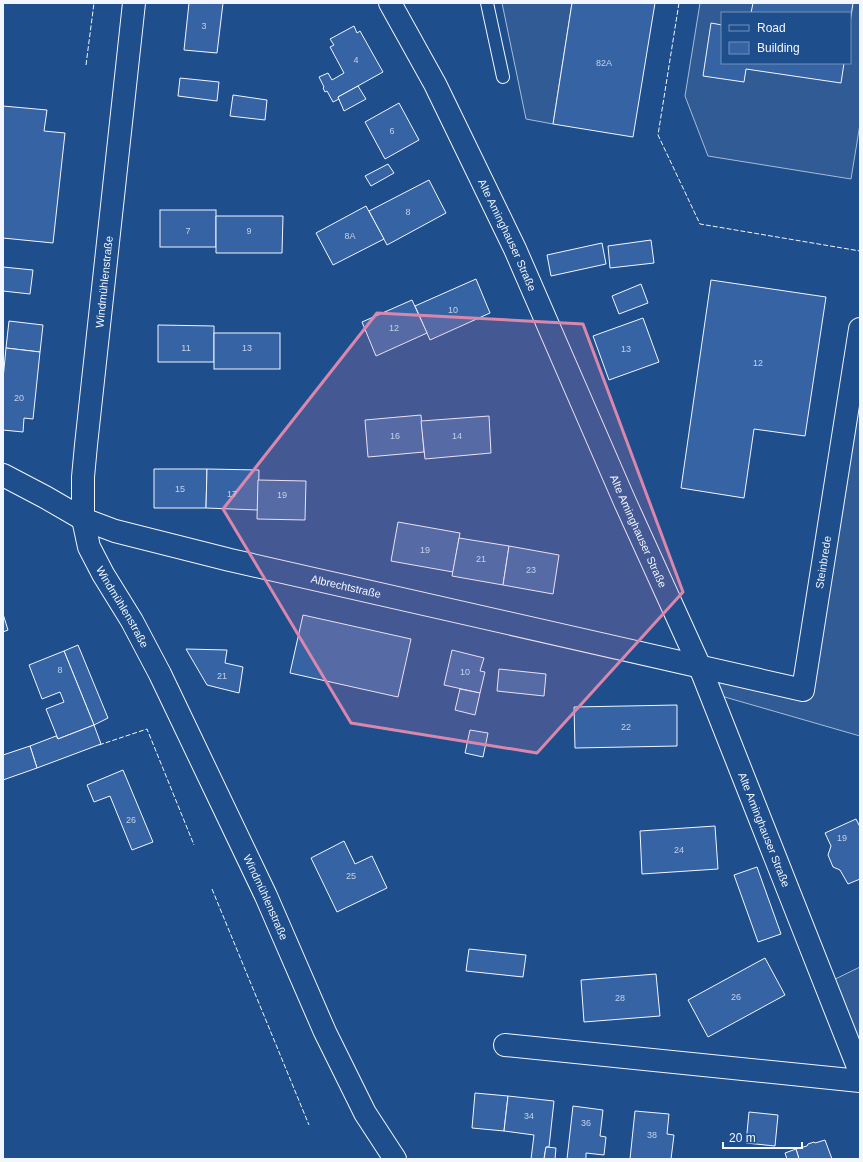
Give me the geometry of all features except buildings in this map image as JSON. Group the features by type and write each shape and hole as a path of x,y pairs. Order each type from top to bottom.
{"street":[{"name":"Windmühlenstraße","path":"134,3 83,477 83,519 89,547 103,574 132,621 160,674 266,896 325,1032 365,1113 396,1159"},
{"name":"Alte Aminghauser Straße","path":"390,3 435,84 515,249 622,495 700,667 860,1072"},
{"name":"Steinbrede","path":"700,667 803,690 860,329"},
{"name":"Albrechtstraße","path":"3,475 83,519 115,531 230,560 700,667"},
{"path":"505,1045 860,1081"}],"lane":[{"path":"487,3 503,77"}],"highlighted area":[{"path":"377,313 583,324 683,592 537,753 351,723 223,509"}],"shaded area":[{"path":"502,3 572,3 553,124 526,119"},
{"path":"700,3 860,3 860,124 851,179 708,156 685,96"},
{"path":"860,328 860,736 697,689 700,667 803,690"},
{"path":"860,967 860,1072 825,984"}],"fence":[{"path":"86,65 94,3"},
{"path":"679,3 658,135 700,224 860,251"},
{"path":"99,745 147,729 194,845"},
{"path":"212,889 309,1125"}]}
